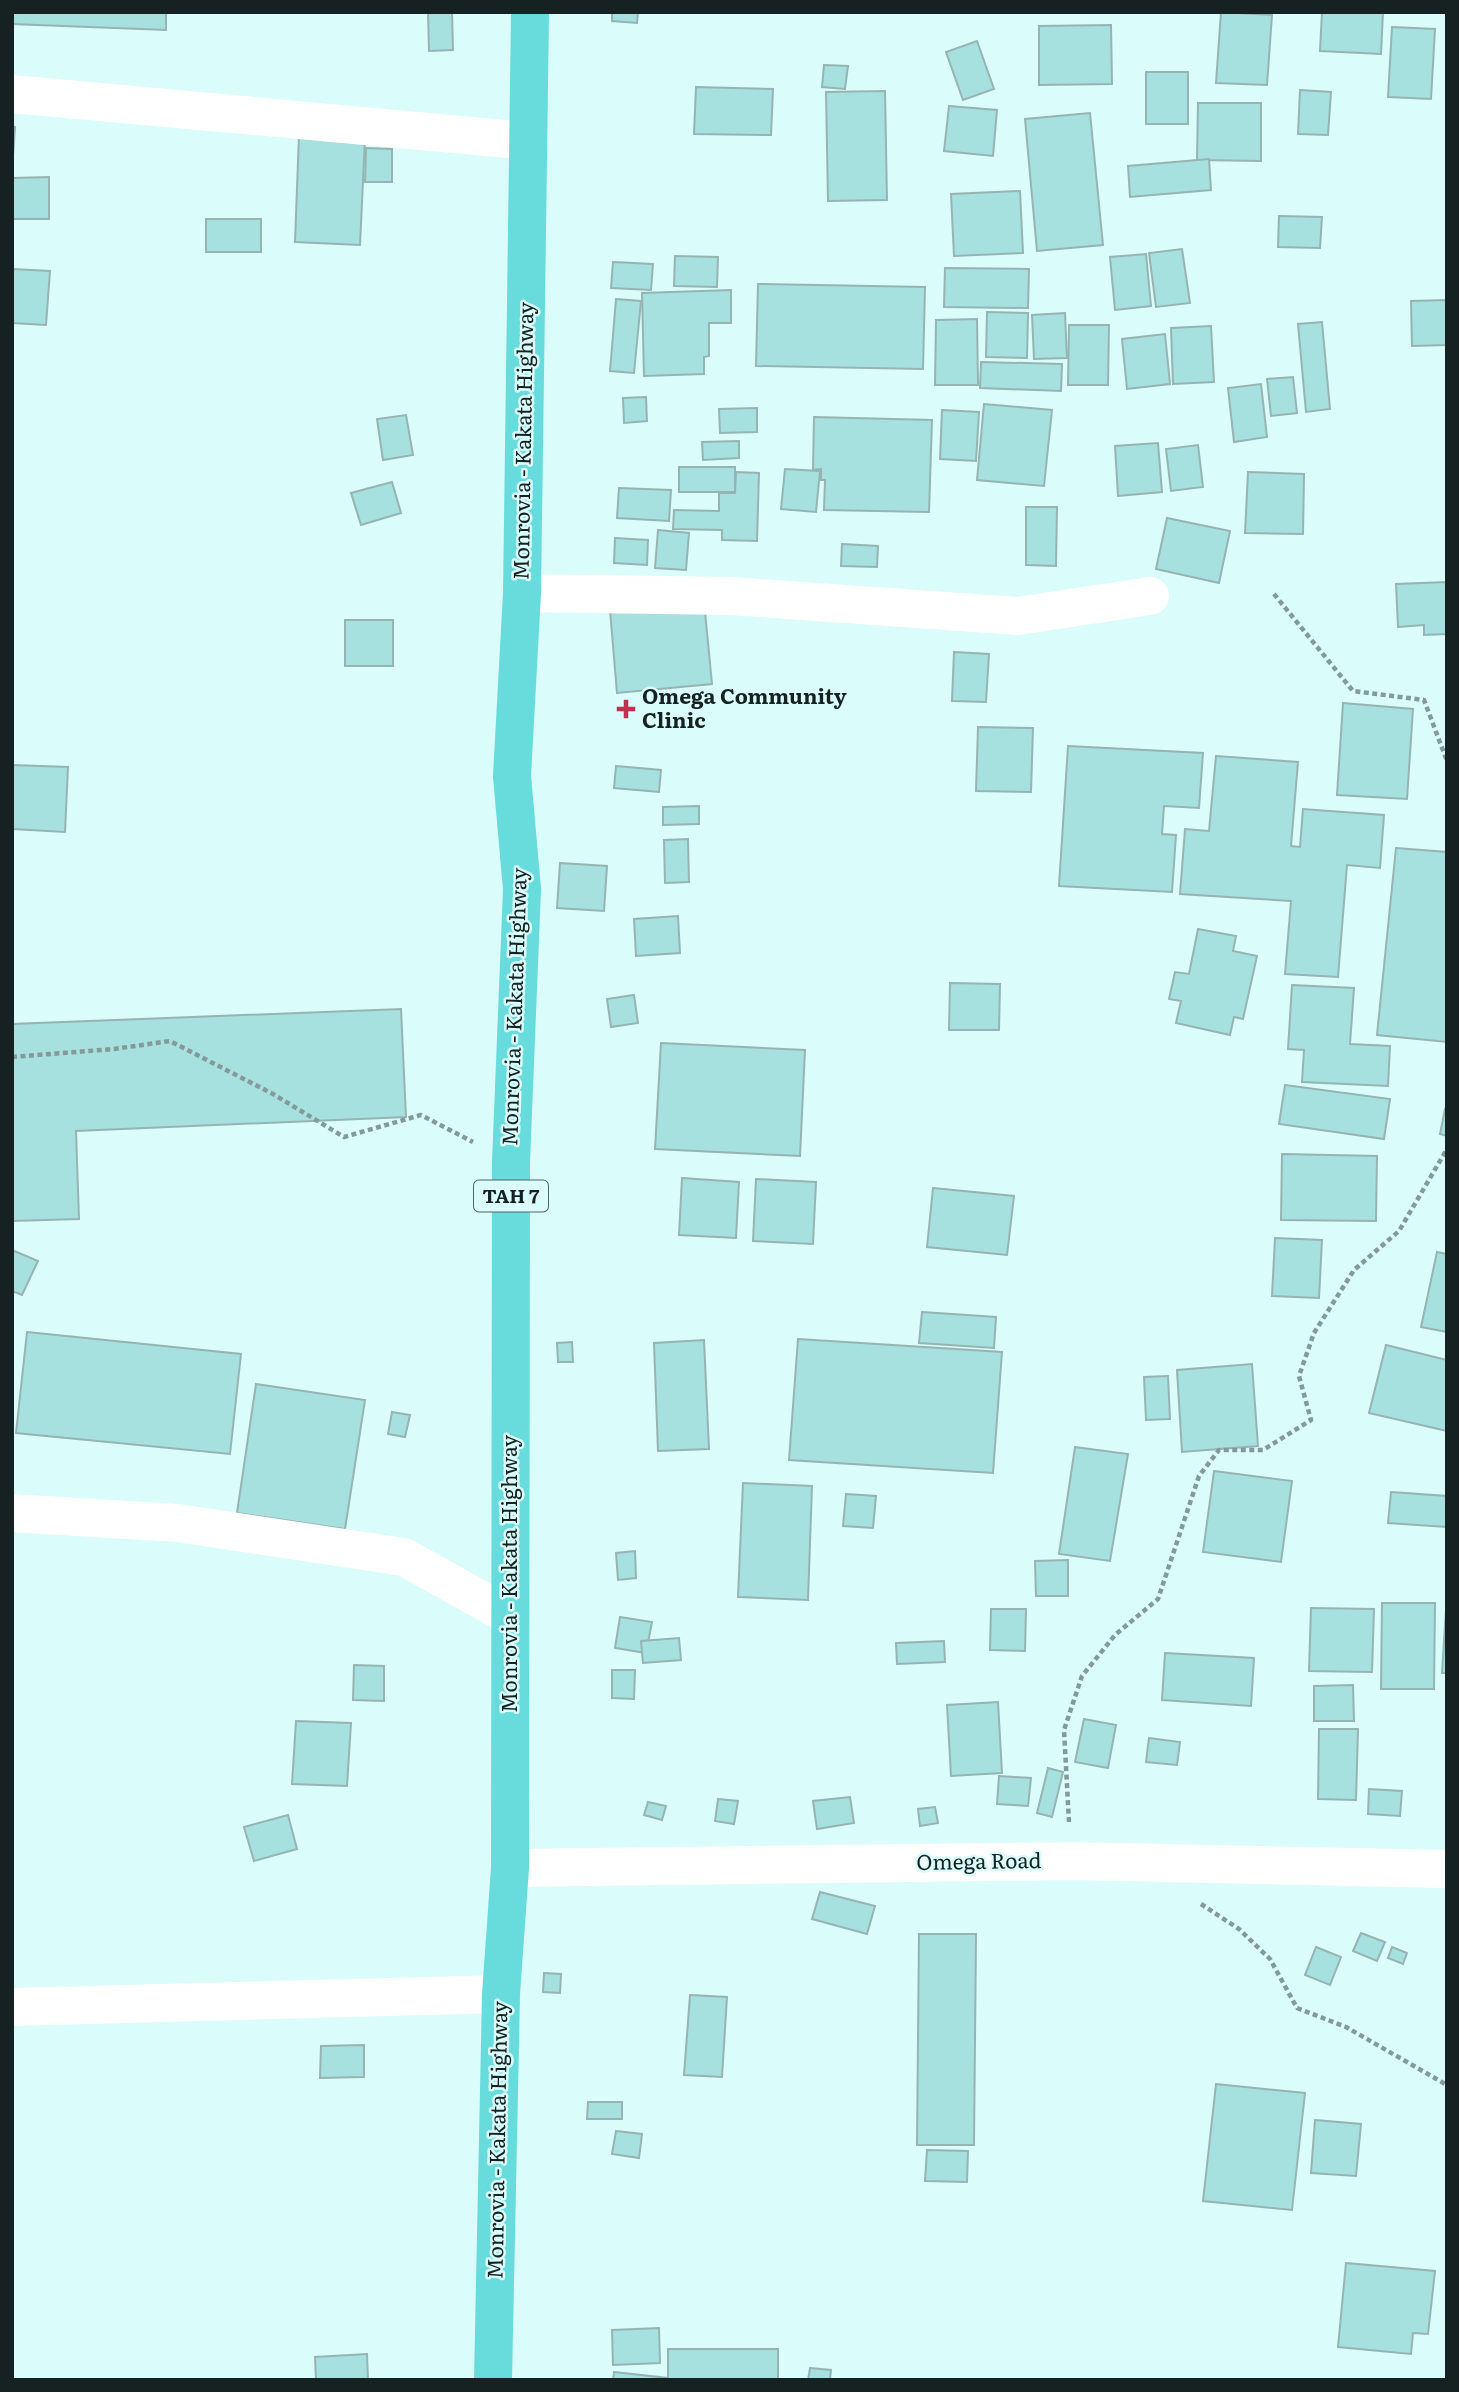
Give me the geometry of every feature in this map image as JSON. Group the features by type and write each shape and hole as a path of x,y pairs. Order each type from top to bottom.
{"highway":[{"name":"Monrovia - Kakata Highway","path":"493,2380 501,1994 510,1868 511,1162 522,889 512,776 522,593 530,12"}],"street":[{"path":"12,94 529,141"},
{"path":"522,593 731,596 880,609 1018,616 1150,596"},
{"path":"12,1513 178,1522 404,1558 510,1616"},
{"name":"Omega Road","path":"510,1868 1072,1861 1447,1869"},
{"path":"12,2007 501,1994"}],"path":[{"path":"1274,594 1353,691 1424,700 1447,761"},
{"path":"12,1057 114,1049 170,1041 273,1094 344,1137 421,1115 511,1162"},
{"path":"1072,1861 1063,1730 1082,1676 1115,1635 1158,1599 1199,1476 1219,1450 1264,1450 1311,1420 1299,1376 1314,1333 1354,1270 1399,1231 1447,1149"},
{"path":"1191,1897 1239,1929 1270,1959 1297,2008 1346,2027 1447,2085"}],"building":[{"path":"12,12 166,12 166,30 12,24"},
{"path":"428,12 452,12 453,50 429,51"},
{"path":"612,12 638,12 637,23 612,21"},
{"path":"1221,12 1272,15 1267,85 1216,83"},
{"path":"1322,12 1383,12 1381,54 1320,51"},
{"path":"1111,25 1112,84 1039,85 1039,26"},
{"path":"1392,27 1435,29 1431,99 1388,97"},
{"path":"977,41 994,89 963,100 946,52"},
{"path":"824,65 848,66 845,89 822,87"},
{"path":"1146,72 1188,72 1188,124 1146,124"},
{"path":"696,87 773,89 771,135 694,134"},
{"path":"1300,90 1331,92 1328,135 1298,134"},
{"path":"885,91 887,200 828,201 826,92"},
{"path":"1198,103 1261,103 1261,161 1197,160"},
{"path":"949,106 997,110 993,156 944,151"},
{"path":"1090,113 1103,245 1037,251 1025,119"},
{"path":"12,127 15,127 13,155 12,155"},
{"path":"299,135 365,138 360,245 295,242"},
{"path":"366,148 392,149 392,182 365,182"},
{"path":"1209,159 1211,190 1130,197 1128,166"},
{"path":"49,177 49,219 12,219 12,178"},
{"path":"1020,191 1023,253 954,256 951,194"},
{"path":"1279,216 1322,217 1320,248 1278,247"},
{"path":"206,219 261,219 261,252 206,252"},
{"path":"1182,249 1190,303 1156,307 1149,253"},
{"path":"1146,254 1151,306 1115,310 1110,257"},
{"path":"675,256 718,257 717,287 674,286"},
{"path":"613,262 653,264 651,290 611,288"},
{"path":"945,268 1029,269 1028,308 944,307"},
{"path":"12,269 50,271 46,325 12,323"},
{"path":"758,284 925,287 923,369 756,366"},
{"path":"731,290 731,323 709,323 709,356 704,357 704,374 644,376 642,293"},
{"path":"616,299 641,301 634,373 610,371"},
{"path":"1447,300 1447,345 1412,346 1411,301"},
{"path":"987,312 1028,313 1027,358 986,357"},
{"path":"1065,313 1067,358 1034,359 1032,315"},
{"path":"977,319 978,385 935,385 936,320"},
{"path":"1322,322 1330,409 1306,412 1298,324"},
{"path":"1069,325 1109,325 1108,385 1068,385"},
{"path":"1211,326 1214,382 1173,384 1171,328"},
{"path":"1165,334 1170,384 1127,389 1122,339"},
{"path":"981,362 1062,364 1061,391 980,388"},
{"path":"1293,377 1297,413 1271,416 1267,379"},
{"path":"1261,384 1267,437 1234,442 1228,388"},
{"path":"646,397 647,421 624,423 623,398"},
{"path":"984,404 1052,410 1044,486 977,480"},
{"path":"757,408 757,432 720,433 719,409"},
{"path":"942,410 979,412 976,461 940,459"},
{"path":"406,415 413,455 383,460 377,419"},
{"path":"814,417 932,420 929,512 824,510 825,480 821,480 821,469 813,470"},
{"path":"739,441 739,458 703,460 702,442"},
{"path":"1158,443 1162,492 1118,496 1115,446"},
{"path":"1198,445 1203,487 1171,491 1166,449"},
{"path":"679,467 735,467 735,492 679,492"},
{"path":"785,469 820,471 816,512 781,509"},
{"path":"736,472 759,473 757,541 722,540 722,530 673,529 674,510 719,511 719,493 735,493"},
{"path":"1248,472 1304,474 1303,534 1245,533"},
{"path":"392,482 401,513 361,525 351,493"},
{"path":"619,488 671,490 669,521 617,518"},
{"path":"1026,507 1057,507 1056,566 1026,565"},
{"path":"1167,518 1230,531 1219,583 1156,569"},
{"path":"658,530 689,533 686,570 655,568"},
{"path":"615,538 648,540 647,565 614,563"},
{"path":"842,544 878,546 877,567 841,566"},
{"path":"1447,582 1447,634 1424,635 1424,625 1398,627 1396,584"},
{"path":"704,601 712,684 617,693 610,610"},
{"path":"345,620 393,620 393,666 345,666"},
{"path":"954,652 989,654 986,702 952,701"},
{"path":"1343,703 1413,709 1407,799 1337,795"},
{"path":"978,727 1033,728 1031,792 976,791"},
{"path":"1068,746 1203,753 1199,808 1164,806 1162,834 1176,835 1172,892 1059,886"},
{"path":"1216,756 1298,762 1291,846 1300,847 1303,809 1384,815 1380,868 1347,865 1338,977 1285,974 1291,901 1180,894 1185,829 1209,831"},
{"path":"12,765 68,767 65,832 12,829"},
{"path":"616,766 661,770 659,792 614,788"},
{"path":"699,806 699,824 663,825 663,807"},
{"path":"688,839 689,882 665,883 664,840"},
{"path":"1396,848 1447,852 1447,1042 1377,1035"},
{"path":"560,863 607,866 604,911 557,908"},
{"path":"678,916 680,953 636,956 634,919"},
{"path":"1198,929 1236,936 1233,951 1257,956 1243,1019 1234,1017 1230,1035 1176,1023 1181,1001 1169,999 1175,972 1189,974"},
{"path":"950,983 1000,984 999,1030 949,1030"},
{"path":"1292,985 1354,988 1350,1044 1390,1046 1388,1086 1302,1082 1304,1050 1288,1049"},
{"path":"634,995 638,1023 611,1027 607,999"},
{"path":"401,1009 406,1117 76,1131 79,1219 12,1221 12,1024"},
{"path":"661,1043 805,1050 800,1156 655,1149"},
{"path":"1285,1085 1390,1099 1384,1139 1279,1124"},
{"path":"1445,1109 1447,1110 1447,1136 1440,1134"},
{"path":"1282,1154 1377,1156 1376,1221 1281,1220"},
{"path":"682,1178 739,1182 736,1238 679,1235"},
{"path":"756,1179 816,1182 813,1244 753,1241"},
{"path":"933,1188 1014,1196 1007,1255 927,1247"},
{"path":"1275,1238 1322,1240 1319,1298 1272,1296"},
{"path":"12,1250 38,1261 22,1295 12,1291"},
{"path":"1437,1252 1447,1254 1447,1332 1421,1327"},
{"path":"922,1312 996,1317 994,1348 919,1343"},
{"path":"27,1332 241,1354 230,1454 16,1433"},
{"path":"798,1339 1002,1352 993,1473 789,1460"},
{"path":"704,1340 709,1449 658,1451 654,1343"},
{"path":"572,1342 573,1362 558,1362 557,1343"},
{"path":"1386,1345 1447,1360 1447,1431 1369,1413"},
{"path":"1252,1364 1258,1446 1182,1452 1177,1370"},
{"path":"1168,1376 1170,1419 1146,1420 1144,1377"},
{"path":"256,1384 365,1400 345,1529 237,1513"},
{"path":"392,1412 410,1415 405,1437 388,1434"},
{"path":"1075,1447 1128,1454 1110,1561 1059,1554"},
{"path":"1214,1471 1292,1481 1281,1562 1203,1552"},
{"path":"743,1483 812,1486 808,1600 738,1597"},
{"path":"1391,1492 1447,1496 1446,1527 1388,1523"},
{"path":"846,1494 876,1496 873,1528 843,1526"},
{"path":"635,1551 636,1578 618,1580 616,1553"},
{"path":"1068,1560 1068,1596 1036,1596 1035,1561"},
{"path":"1382,1603 1435,1603 1434,1689 1381,1689"},
{"path":"1311,1608 1374,1609 1372,1672 1309,1671"},
{"path":"991,1609 1026,1609 1025,1651 990,1650"},
{"path":"1446,1610 1447,1673 1442,1673"},
{"path":"620,1617 652,1622 646,1653 615,1648"},
{"path":"679,1638 681,1660 643,1663 641,1641"},
{"path":"944,1641 945,1662 897,1664 896,1643"},
{"path":"1165,1653 1254,1658 1251,1706 1162,1700"},
{"path":"354,1665 384,1666 384,1701 353,1700"},
{"path":"612,1670 635,1670 634,1699 612,1698"},
{"path":"1353,1685 1354,1721 1314,1721 1314,1686"},
{"path":"998,1702 1002,1773 951,1776 947,1705"},
{"path":"1084,1719 1116,1725 1108,1768 1075,1762"},
{"path":"296,1721 351,1723 347,1786 292,1784"},
{"path":"1319,1729 1358,1729 1356,1800 1318,1799"},
{"path":"1149,1738 1180,1742 1177,1765 1146,1762"},
{"path":"1048,1768 1063,1772 1052,1817 1037,1813"},
{"path":"999,1776 1031,1778 1028,1806 997,1804"},
{"path":"1369,1789 1402,1791 1400,1816 1368,1814"},
{"path":"850,1797 854,1823 817,1829 813,1801"},
{"path":"718,1799 738,1801 734,1824 715,1821"},
{"path":"648,1802 666,1806 662,1820 644,1815"},
{"path":"935,1807 938,1823 920,1826 918,1809"},
{"path":"288,1815 297,1849 254,1861 244,1827"},
{"path":"820,1892 875,1906 867,1934 812,1919"},
{"path":"1361,1933 1385,1942 1377,1961 1353,1951"},
{"path":"919,1934 976,1934 974,2145 917,2145"},
{"path":"1316,1947 1341,1957 1330,1985 1305,1975"},
{"path":"1392,1947 1407,1953 1403,1964 1388,1958"},
{"path":"544,1973 561,1974 560,1993 543,1992"},
{"path":"690,1995 727,1997 722,2077 684,2075"},
{"path":"364,2045 364,2077 320,2078 321,2046"},
{"path":"1216,2084 1305,2093 1292,2210 1203,2201"},
{"path":"588,2102 622,2102 622,2119 587,2119"},
{"path":"1315,2120 1361,2124 1356,2176 1311,2173"},
{"path":"616,2131 642,2134 639,2158 612,2154"},
{"path":"927,2150 968,2151 967,2182 925,2181"},
{"path":"1346,2263 1435,2271 1428,2334 1413,2333 1411,2354 1338,2347"},
{"path":"659,2328 660,2363 613,2365 612,2330"},
{"path":"668,2349 778,2349 778,2380 668,2380"},
{"path":"367,2354 368,2380 316,2380 315,2357"},
{"path":"810,2368 831,2370 830,2380 808,2380"},
{"path":"614,2372 668,2378 668,2380 613,2380"}],"place":[{"name":"Omega Community Clinic","path":"626,709"}]}
